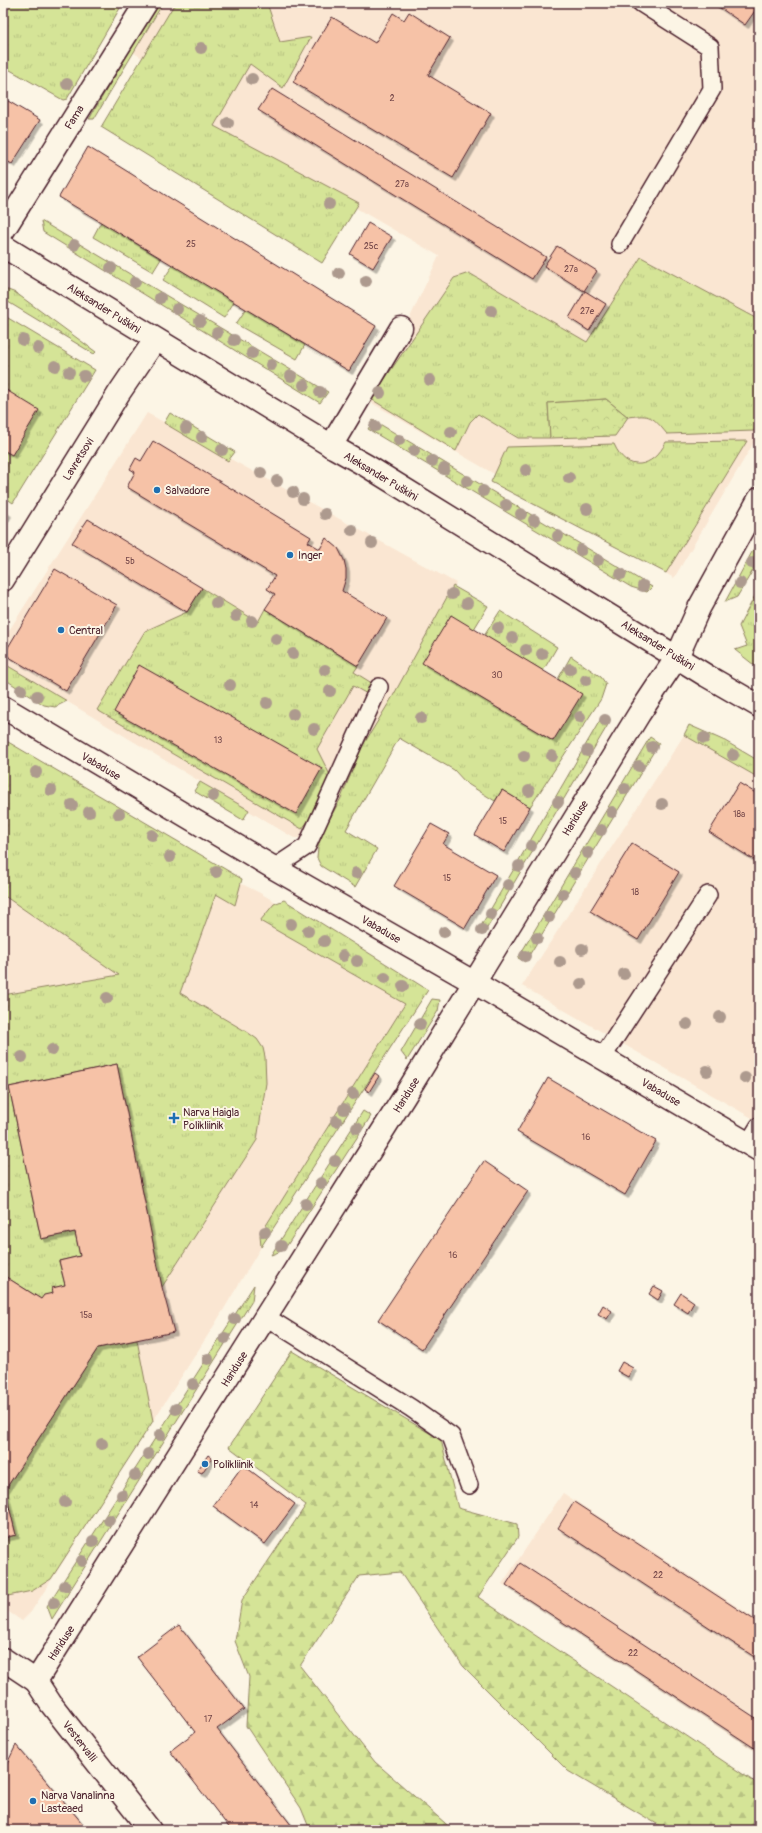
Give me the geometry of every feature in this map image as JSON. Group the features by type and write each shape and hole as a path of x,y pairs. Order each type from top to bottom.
{"street":[{"name":"Fama","path":"3,231 146,3"},
{"name":"Aleksander Puškini","path":"3,246 155,340 331,446 374,470 759,706"},
{"path":"331,446 401,328"},
{"name":"Lavretsovi","path":"3,580 119,393 155,340"},
{"name":"Hariduse","path":"36,1681 475,983 639,714 677,657 699,608 759,499"},
{"name":"Vabaduse","path":"3,707 274,868 475,983 754,1147"},
{"name":"Vestervalli","path":"3,1660 36,1681 51,1704 150,1830"}],"lane":[{"path":"620,244 712,89 710,47 641,3"},
{"path":"274,868 307,846 379,687"},
{"path":"602,1058 708,895"},
{"path":"754,1147 759,1126"},
{"path":"266,1317 411,1408 451,1436 468,1485"}],"shaded area":[{"path":"143,3 759,3 759,434 674,578 370,402 439,256 214,126 223,109 120,44"},
{"path":"147,413 456,583 396,719 325,839 294,838 3,663 3,640"},
{"path":"684,735 759,778 759,1122 522,986"},
{"name":"Narva Haigla Polikliinik","path":"3,765 260,893 428,990 261,1247 215,1324 31,1612 22,1621 3,1608"},
{"path":"563,1493 759,1621 759,1754 502,1584"}],"green space":[{"path":"3,3 123,3 67,99 63,100 3,66"},
{"path":"158,3 163,3 94,119 89,119"},
{"path":"175,3 267,3 280,42 311,37 283,88 250,64 214,126 359,203 322,263 101,127"},
{"path":"41,221 328,392 320,403 43,232"},
{"path":"101,222 161,259 153,272 93,237"},
{"path":"641,257 759,320 759,422 754,431 667,434 654,420 646,416 628,417 606,399 548,403 550,438 518,438 478,414 470,422 456,451 371,399 454,278 469,273 587,342"},
{"path":"173,265 234,302 224,318 163,280"},
{"path":"3,290 16,293 96,352 94,354 3,299"},
{"path":"246,309 305,345 297,359 236,324"},
{"path":"3,315 95,370 13,503 3,496"},
{"path":"606,399 628,417 615,436 550,438 548,403"},
{"path":"170,413 235,452 228,461 164,423"},
{"path":"373,420 652,587 647,592 631,587 368,429"},
{"path":"747,441 666,573 491,482 507,447 614,444 619,454 626,460 640,464 654,458 661,451 666,442"},
{"path":"759,539 759,560 737,597 725,602"},
{"path":"453,586 488,606 474,629 423,663 553,741 581,694 558,679 571,656 601,677 606,684 601,699 530,807 502,790 495,801 466,783 454,770 399,738 346,830 377,849 355,887 321,866 317,858 319,838 341,798 362,747 393,696"},
{"path":"202,588 258,622 265,609 358,666 354,672 375,685 369,695 353,686 317,749 332,779 315,812 302,829 97,710 145,631 187,612"},
{"path":"759,588 759,669 735,650 747,646 739,626"},
{"path":"500,611 557,647 543,671 484,636"},
{"path":"3,663 67,701 55,707 44,705 3,678"},
{"path":"603,715 610,719 609,723 483,935 478,931"},
{"path":"689,725 725,741 759,761 759,778 684,735"},
{"path":"650,737 659,743 525,962 518,958"},
{"path":"3,739 242,879 235,905 216,894 180,993 247,1032 257,1039 263,1048 265,1057 266,1083 257,1140 162,1287 117,1064 9,1087 41,1239 75,1232 80,1256 59,1261 65,1285 52,1288 53,1293 41,1299 3,1275 3,995 119,975 3,895"},
{"path":"200,782 249,810 243,820 194,791"},
{"path":"284,900 428,990 261,1247 260,1235 405,1004 260,921 274,904"},
{"path":"432,999 440,1000 438,1011 407,1060 401,1052"},
{"path":"363,1111 371,1116 284,1250 271,1255"},
{"path":"254,1285 252,1301 52,1619 47,1606"},
{"path":"137,1340 153,1421 51,1579 32,1591 3,1597 3,1538 16,1535 5,1490 98,1348"},
{"path":"292,1351 441,1440 458,1508 517,1524 518,1537 478,1597 759,1785 759,1830 667,1830 568,1771 463,1666 400,1572 359,1576 300,1666 375,1762 453,1830 310,1830 301,1808 246,1726 249,1677 235,1641 242,1600 306,1505 229,1447"}],"building":[{"path":"713,3 759,3 759,5 745,25"},
{"path":"409,12 450,38 428,75 491,113 453,178 293,82 332,17 375,43 393,13 404,20"},
{"path":"272,89 546,257 532,279 258,110"},
{"path":"3,98 40,120 12,164 3,159"},
{"path":"88,147 376,326 349,371 59,197"},
{"path":"368,223 392,237 373,268 350,254"},
{"path":"557,246 597,271 584,291 544,266"},
{"path":"585,291 606,304 589,331 569,318"},
{"path":"3,388 39,410 12,455 3,450"},
{"name":"Inger","path":"153,441 311,537 308,542 320,549 326,538 338,548 344,560 346,569 346,578 342,591 387,618 358,666 265,609 275,594 267,589 275,576 127,487 135,472 130,469 136,458 141,461"},
{"path":"3,510 8,513 3,522"},
{"path":"88,519 202,588 187,612 72,543"},
{"name":"Central","path":"55,569 117,605 66,691 4,654"},
{"path":"451,615 582,694 553,741 422,663"},
{"path":"139,665 322,768 296,814 114,712"},
{"path":"739,783 759,795 759,863 709,832"},
{"path":"502,790 530,807 504,852 475,835"},
{"path":"431,824 449,834 443,844 496,875 465,928 394,886"},
{"path":"632,843 679,872 638,940 590,911"},
{"path":"117,1064 162,1287 174,1332 98,1348 5,1490 16,1535 3,1538 3,1275 41,1299 44,1295 53,1293 52,1288 65,1285 59,1261 80,1256 75,1232 41,1239 9,1087"},
{"path":"375,1073 379,1076 369,1092 365,1089"},
{"path":"548,1078 656,1141 625,1195 517,1132"},
{"path":"484,1161 528,1191 422,1349 378,1320"},
{"path":"654,1286 663,1291 658,1300 649,1294"},
{"path":"681,1293 694,1302 688,1313 674,1304"},
{"path":"603,1305 612,1311 607,1319 598,1314"},
{"path":"622,1362 633,1368 628,1377 617,1371"},
{"name":"Polikliinik","path":"208,1455 212,1458 202,1473 197,1471"},
{"path":"243,1465 295,1504 265,1544 213,1506"},
{"path":"574,1502 759,1623 759,1660 558,1528"},
{"path":"520,1563 759,1720 759,1751 506,1585"},
{"path":"179,1625 244,1709 217,1729 295,1830 231,1830 170,1751 195,1732 137,1657"},
{"name":"Narva Vanalinna Lasteaed","path":"16,1745 88,1830 3,1830 3,1772"}],"place":[{"name":"Salvadore","path":"157,490"},
{"name":"Inger","path":"290,555"},
{"name":"Central","path":"61,630"},
{"name":"Narva Haigla Polikliinik","path":"174,1118"},
{"name":"Polikliinik","path":"205,1464"},
{"name":"Narva Vanalinna Lasteaed","path":"33,1801"}]}
